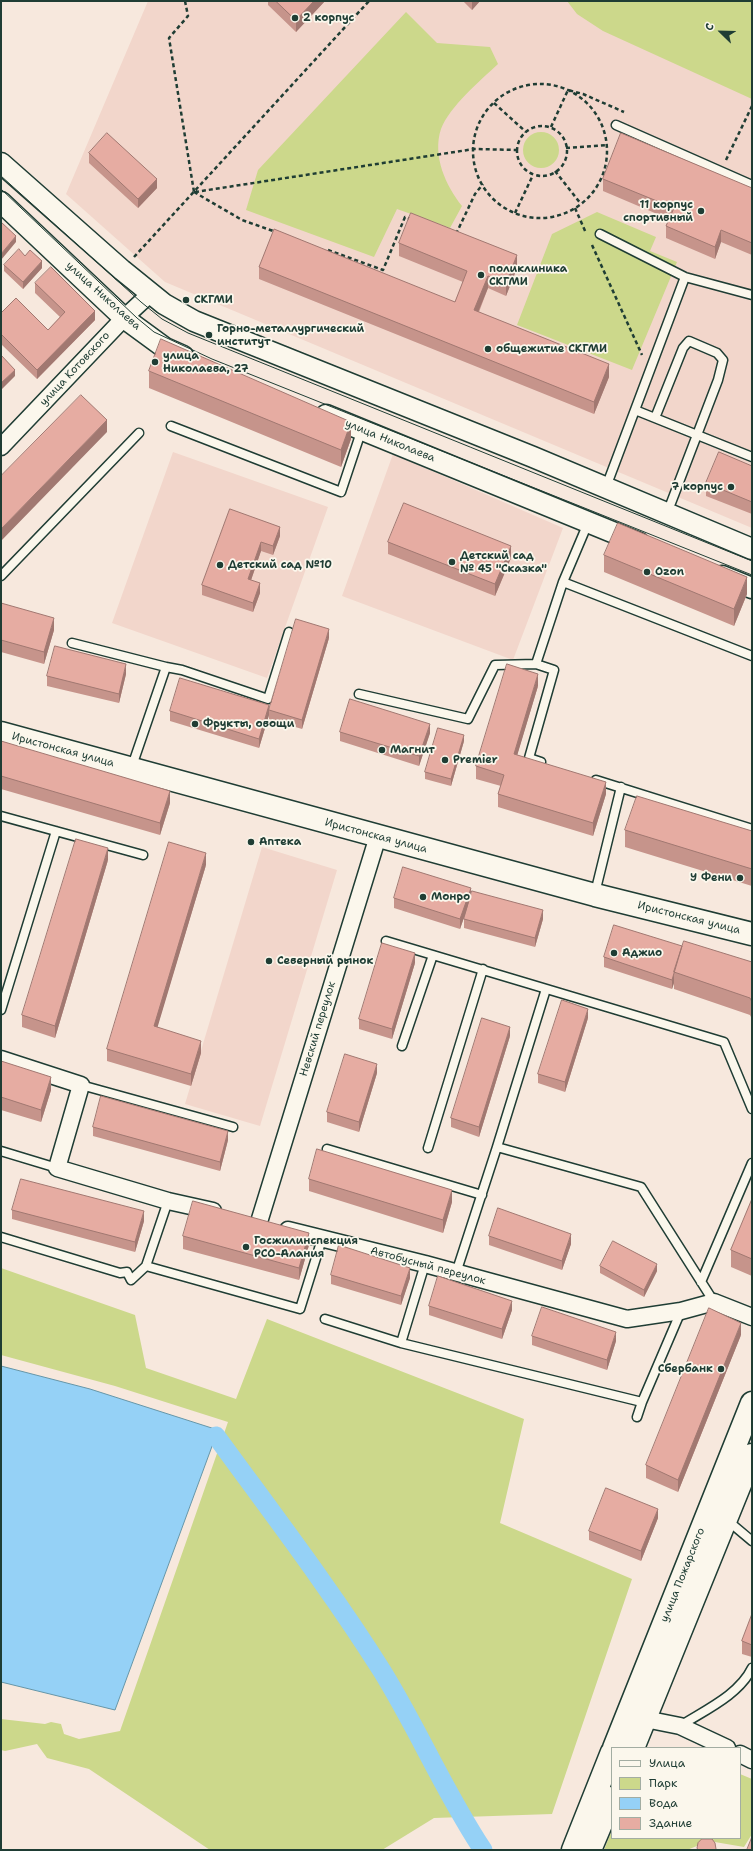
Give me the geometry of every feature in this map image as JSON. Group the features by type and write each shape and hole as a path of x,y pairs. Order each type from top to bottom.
{"main road":[{"name":"Иристонская улица","path":"1,733 595,895 752,934"},
{"name":"улица Пожарского","path":"614,1747 752,1403"},
{"name":"улица Пожарского","path":"633,1747 752,1455"},
{"path":"584,1844 611,1755"},
{"path":"584,1844 611,1800"}],"street":[{"path":"1,163 122,270 164,304 194,321 752,549"},
{"name":"улица Николаева","path":"1,202 124,318 165,348 200,364"},
{"name":"улица Котовского","path":"1,447 124,318 151,293"},
{"name":"улица Николаева","path":"308,408 660,551"},
{"path":"702,568 752,588"},
{"name":"Невский переулок","path":"244,1218 378,836"},
{"path":"1,1059 81,1085 58,1168"},
{"name":"Автобусный переулок","path":"58,1168 168,1201 244,1218 425,1264 627,1319 681,1311 714,1302"},
{"path":"714,1302 752,1317"},
{"path":"645,1719 680,1726 725,1747"},
{"path":"741,1754 752,1760"}],"lane":[{"path":"616,125 752,185"},
{"path":"600,234 685,277 752,295"},
{"path":"605,488 685,277"},
{"path":"655,418 683,348 689,341 717,354 723,360 718,380 671,504"},
{"path":"635,410 752,457"},
{"path":"170,426 341,492 360,435 366,432"},
{"path":"1,576 140,433"},
{"path":"536,664 563,582 589,522"},
{"path":"563,582 752,656"},
{"path":"72,643 182,670 268,699 289,632"},
{"path":"359,694 468,719 495,665 536,664 554,670 529,758 552,766"},
{"path":"131,769 166,667"},
{"path":"590,778 752,828"},
{"path":"595,895 621,787"},
{"path":"1,816 143,856"},
{"path":"1,1010 56,832"},
{"path":"386,941 724,1042 752,1109"},
{"path":"402,1046 433,955"},
{"path":"428,1148 483,969"},
{"path":"456,1273 546,990"},
{"path":"81,1085 233,1127"},
{"path":"497,1147 641,1187 714,1302"},
{"path":"327,1149 482,1195"},
{"name":"Автобусный переулок","path":"1,1151 58,1168"},
{"path":"701,1282 752,1163"},
{"path":"1,1237 120,1273 127,1272 131,1280 146,1266 168,1201"},
{"path":"146,1266 300,1308 322,1239"},
{"path":"401,1343 425,1264"},
{"path":"637,1417 681,1311"},
{"path":"325,1319 401,1343 642,1402"},
{"path":"726,1520 752,1540"},
{"path":"680,1726 724,1698 746,1680 752,1668"}],"path":[{"path":"185,1 188,16 169,38 194,192"},
{"path":"122,270 369,1"},
{"path":"568,90 584,100 592,109 602,126 607,145 603,173 597,187 581,204 562,214 546,218 529,217 515,213 495,200 483,184 476,168 474,150 479,125 494,103 516,89 543,84 568,90 583,94 626,114"},
{"path":"551,127 568,90"},
{"path":"494,103 526,132"},
{"path":"720,157 727,160 752,106"},
{"path":"539,126 551,127 560,134 565,143 565,160 555,171 542,176 533,175 522,166 518,158 517,150 520,139 526,132 539,126"},
{"path":"566,148 607,145"},
{"path":"194,192 474,150 517,150"},
{"path":"555,171 581,204"},
{"path":"515,213 533,175"},
{"path":"448,233 455,236 475,194 483,184"},
{"path":"194,192 242,220 279,233"},
{"path":"575,208 588,236"},
{"path":"324,249 384,270 405,217 412,220"},
{"path":"591,243 642,355 652,366"}],"shaded area":[{"path":"148,1 752,1 752,528 165,282 66,194"},
{"name":"Детский сад №10","path":"173,452 328,507 267,678 112,623"},
{"name":"Детский сад № 45 \"Сказка\"","path":"393,454 563,528 513,660 342,596"},
{"name":"Северный рынок","path":"262,847 337,870 260,1126 185,1104"}],"green space":[{"path":"567,1 752,1 752,99 603,31 577,14"},
{"path":"406,12 437,43 490,47 498,64 458,103 445,120 441,129 438,150 439,160 446,180 462,206 450,228 397,209 374,257 246,210 258,170"},
{"path":"545,132 554,137 558,143 558,157 554,163 545,168 537,168 528,163 524,157 523,146 528,137 534,133"},
{"path":"597,212 656,237 650,251 677,262 632,370 517,325 552,234"},
{"path":"1,1268 135,1315 146,1368 236,1399 267,1319 524,1419 500,1523 632,1579 552,1814 434,1818 382,1850 210,1850 89,1769 47,1758 37,1744 5,1751 1,1750 1,1719 45,1724 51,1722 61,1724 64,1734 79,1739 120,1731 228,1422 115,1386 1,1355"},
{"path":"741,1774 752,1779 752,1834 744,1847 709,1841 687,1850 604,1850 611,1832 611,1839 741,1839"}],"water":[{"path":"1,1366 90,1389 218,1430 115,1710 1,1682"}],"building":[{"path":"276,1 314,1 296,20"},
{"path":"107,133 157,179 138,199 89,153"},
{"name":"11 корпус спортивный","path":"621,133 752,188 752,243 721,230 715,247 666,226 674,208 603,179"},
{"path":"411,213 517,255 506,283 488,276 474,310 609,364 594,402 259,267 274,229 455,302 467,271 399,243"},
{"path":"1,222 16,236 1,254"},
{"path":"19,249 25,256 30,250 42,261 23,282 4,265"},
{"path":"51,267 95,311 37,370 1,334 1,313 16,298 48,330 65,312 35,283"},
{"path":"161,339 351,422 341,450 149,371"},
{"path":"1,355 15,370 1,383"},
{"path":"81,395 107,420 1,529 1,476"},
{"name":"7 корпус","path":"719,452 752,466 752,502 706,483"},
{"path":"404,503 511,546 495,584 388,542"},
{"path":"230,509 280,527 273,546 261,542 248,579 260,583 253,603 202,585"},
{"path":"618,523 747,577 734,609 604,555"},
{"path":"1,603 54,618 44,652 1,640"},
{"path":"296,619 329,629 302,720 269,710"},
{"path":"55,646 126,664 119,694 47,676"},
{"path":"507,664 538,674 514,754 606,782 593,823 498,794 504,775 476,766"},
{"path":"180,678 269,705 259,739 170,711"},
{"path":"350,699 430,724 419,756 340,732"},
{"name":"Premier","path":"438,728 464,735 451,779 425,772"},
{"path":"1,741 170,791 160,823 1,776"},
{"path":"637,796 752,831 752,869 625,830"},
{"path":"76,839 108,848 55,1026 22,1015"},
{"path":"169,842 206,853 154,1026 201,1041 191,1074 107,1049"},
{"path":"403,867 471,888 460,919 394,898"},
{"path":"472,891 543,910 535,938 464,919"},
{"path":"614,925 682,946 672,980 604,957"},
{"path":"684,941 752,962 752,1002 750,998 674,972"},
{"path":"382,943 415,953 392,1029 359,1019"},
{"path":"562,1000 588,1009 565,1082 538,1074"},
{"path":"482,1018 510,1027 479,1127 451,1118"},
{"path":"345,1054 377,1064 359,1122 327,1112"},
{"path":"1,1061 51,1077 41,1110 1,1097"},
{"path":"101,1096 228,1131 220,1162 93,1127"},
{"path":"317,1149 452,1190 443,1220 309,1179"},
{"path":"21,1179 144,1211 135,1242 12,1210"},
{"path":"752,1199 752,1259 731,1250"},
{"name":"Госжилинспекция РСО-Алания","path":"193,1201 309,1233 299,1268 183,1236"},
{"path":"498,1208 571,1234 562,1261 489,1236"},
{"path":"613,1241 657,1264 644,1290 600,1266"},
{"path":"339,1245 410,1268 401,1296 331,1275"},
{"path":"438,1276 512,1301 502,1329 429,1306"},
{"path":"542,1307 616,1332 607,1360 532,1336"},
{"path":"709,1308 741,1323 678,1480 646,1465"},
{"path":"606,1488 658,1509 641,1551 589,1531"},
{"path":"752,1614 752,1645 742,1641"},
{"path":"752,1837 752,1850 747,1850"},
{"path":"702,1839 712,1839 715,1843 716,1849 698,1850 698,1843"}],"waterway":[{"path":"216,1436 322,1581 363,1641 408,1715 456,1806 483,1850"}],"tram line":[{"path":"1,176 141,302 162,319 188,333 752,561"},
{"path":"1,189 137,318 154,332 212,359 752,575"}],"place":[{"name":"2 корпус","path":"295,18"},
{"name":"11 корпус спортивный","path":"701,211"},
{"name":"поликлиника СКГМИ","path":"481,275"},
{"name":"СКГМИ","path":"186,300"},
{"name":"Горно-металлургический институт","path":"209,335"},
{"name":"общежитие СКГМИ","path":"488,349"},
{"name":"улица Николаева, 27","path":"155,362"},
{"name":"7 корпус","path":"731,487"},
{"name":"Детский сад № 45 \"Сказка\"","path":"452,562"},
{"name":"Детский сад №10","path":"220,565"},
{"name":"Ozon","path":"647,572"},
{"name":"Фрукты, овощи","path":"195,724"},
{"name":"Магнит","path":"382,750"},
{"name":"Premier","path":"445,760"},
{"name":"Аптека","path":"251,842"},
{"name":"У Фени","path":"740,878"},
{"name":"Монро","path":"423,897"},
{"name":"Аджио","path":"614,953"},
{"name":"Северный рынок","path":"269,961"},
{"name":"Госжилинспекция РСО-Алания","path":"246,1247"},
{"name":"Сбербанк","path":"721,1369"}]}
